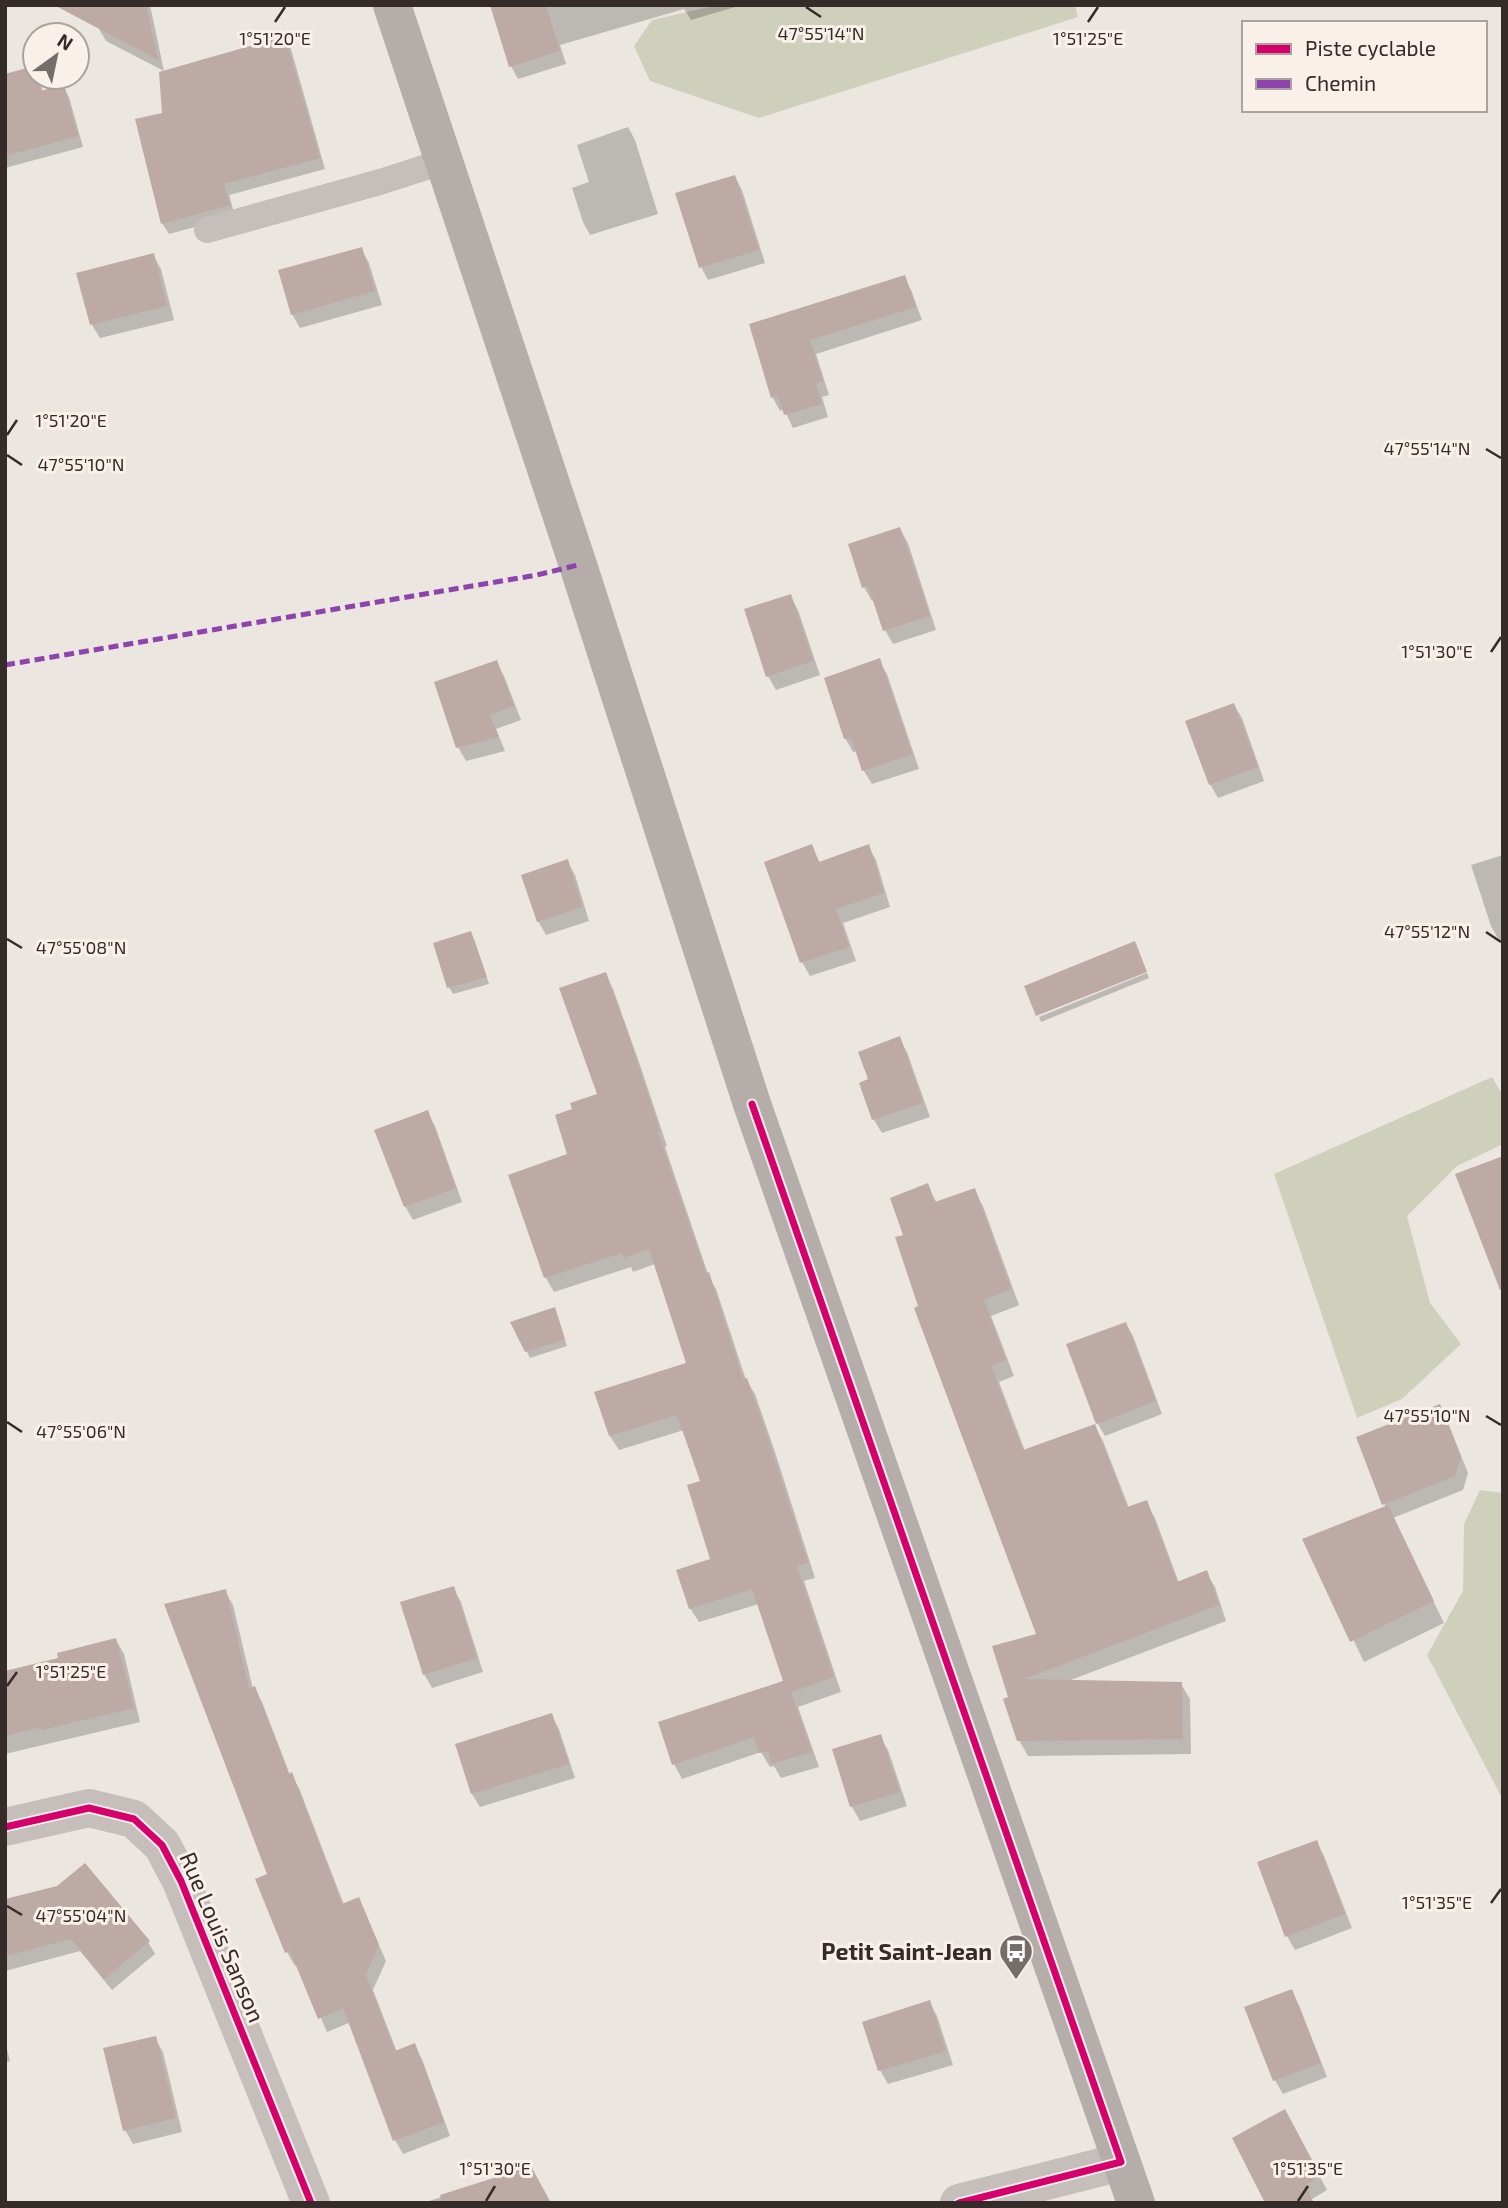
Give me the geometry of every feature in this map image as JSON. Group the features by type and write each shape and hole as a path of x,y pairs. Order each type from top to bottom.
{"main road":[{"path":"393,5 752,1104 1136,2203"}],"street":[{"name":"Rue Louis Sanson","path":"5,1828 89,1808 134,1819 162,1844 181,1881 311,2203"},
{"path":"959,2203 1121,2161"}],"lane":[{"path":"206,230 380,182 445,161"}],"green space":[{"path":"718,5 1075,5 1078,17 759,118 650,81 634,46 652,20"},
{"path":"1492,1077 1503,1096 1503,1144 1457,1166 1407,1216 1430,1303 1461,1344 1402,1399 1357,1418 1274,1174"},
{"path":"1480,1490 1503,1493 1501,1796 1427,1655 1463,1591 1464,1524"}],"building":[{"path":"54,5 146,5 158,60 91,25 91,21 84,21"},
{"path":"490,5 546,5 560,51 509,67"},
{"path":"285,36 320,158 224,184 230,205 161,224 135,119 162,113 159,72"},
{"path":"21,70 21,91 66,91 78,136 5,156 5,74"},
{"path":"735,175 759,250 699,268 675,193"},
{"path":"362,247 375,291 291,315 278,270"},
{"path":"154,253 167,306 90,325 76,273"},
{"path":"905,275 916,307 810,340 823,381 816,384 822,404 784,415 778,396 771,398 749,324"},
{"path":"900,527 930,616 883,631 868,586 862,588 848,544"},
{"path":"791,594 813,661 766,677 744,609"},
{"path":"880,658 912,754 862,771 851,737 844,739 824,678"},
{"path":"497,660 514,706 490,715 499,737 456,748 434,682"},
{"path":"1234,703 1258,767 1209,785 1185,721"},
{"path":"812,844 819,862 869,844 884,893 836,909 849,947 800,963 764,862"},
{"path":"568,859 582,907 537,922 521,875"},
{"path":"471,931 487,977 447,988 433,943"},
{"path":"1135,941 1147,972 1036,1016 1024,986"},
{"path":"606,972 706,1273 709,1272 743,1379 747,1378 767,1435 808,1563 797,1566 834,1677 791,1692 812,1752 771,1764 768,1751 759,1753 754,1737 672,1765 658,1722 783,1681 752,1589 689,1609 676,1570 710,1559 687,1485 700,1481 677,1415 609,1436 594,1392 686,1363 649,1249 623,1258 622,1253 544,1278 508,1175 567,1154 555,1115 572,1109 570,1103 597,1094 559,988"},
{"path":"900,1036 923,1103 872,1120 859,1083 868,1079 858,1052"},
{"path":"428,1110 456,1188 404,1207 374,1130"},
{"path":"1503,1156 1503,1289 1500,1290 1455,1174"},
{"path":"928,1183 935,1202 975,1188 1011,1289 984,1300 1006,1360 991,1366 1023,1450 1095,1424 1127,1507 1147,1500 1177,1582 1207,1570 1219,1605 1024,1679 1182,1682 1183,1739 1017,1741 1003,1699 1008,1697 992,1646 1036,1634 914,1308 918,1306 895,1237 903,1235 890,1198"},
{"path":"555,1307 565,1339 525,1352 510,1322"},
{"path":"1126,1322 1156,1401 1096,1424 1066,1344"},
{"path":"1440,1404 1461,1457 1455,1476 1382,1505 1356,1437"},
{"path":"1388,1505 1434,1601 1350,1642 1302,1539"},
{"path":"454,1586 477,1658 423,1675 400,1602"},
{"path":"226,1589 249,1689 255,1686 289,1774 292,1772 342,1904 359,1897 379,1945 366,1975 395,2051 415,2043 444,2122 393,2141 343,2008 318,2019 290,1951 285,1953 255,1879 267,1874 164,1604"},
{"path":"116,1638 134,1708 5,1736 5,1671 58,1658 57,1653"},
{"path":"552,1713 569,1764 471,1794 455,1744"},
{"path":"881,1734 900,1792 850,1807 832,1749"},
{"path":"1317,1840 1345,1914 1285,1937 1257,1862"},
{"path":"85,1863 150,1941 104,1979 71,1939 5,1956 5,1899 57,1886"},
{"path":"1292,1989 1321,2063 1273,2081 1244,2007"},
{"path":"930,2000 946,2051 878,2071 862,2022"},
{"path":"156,2036 176,2118 123,2131 103,2048"},
{"path":"1285,2109 1320,2175 1306,2185 1313,2203 1265,2203 1232,2138"},
{"path":"531,2166 551,2203 442,2203 440,2195"}],"marked path":[{"path":"5,665 537,575 578,565"}],"cycle path":[{"path":"752,1104 1121,2162 959,2203"},
{"path":"5,1827 89,1808 134,1819 162,1845 181,1881 311,2203"}],"place":[{"name":"Petit Saint-Jean","path":"1016,1981"}]}
